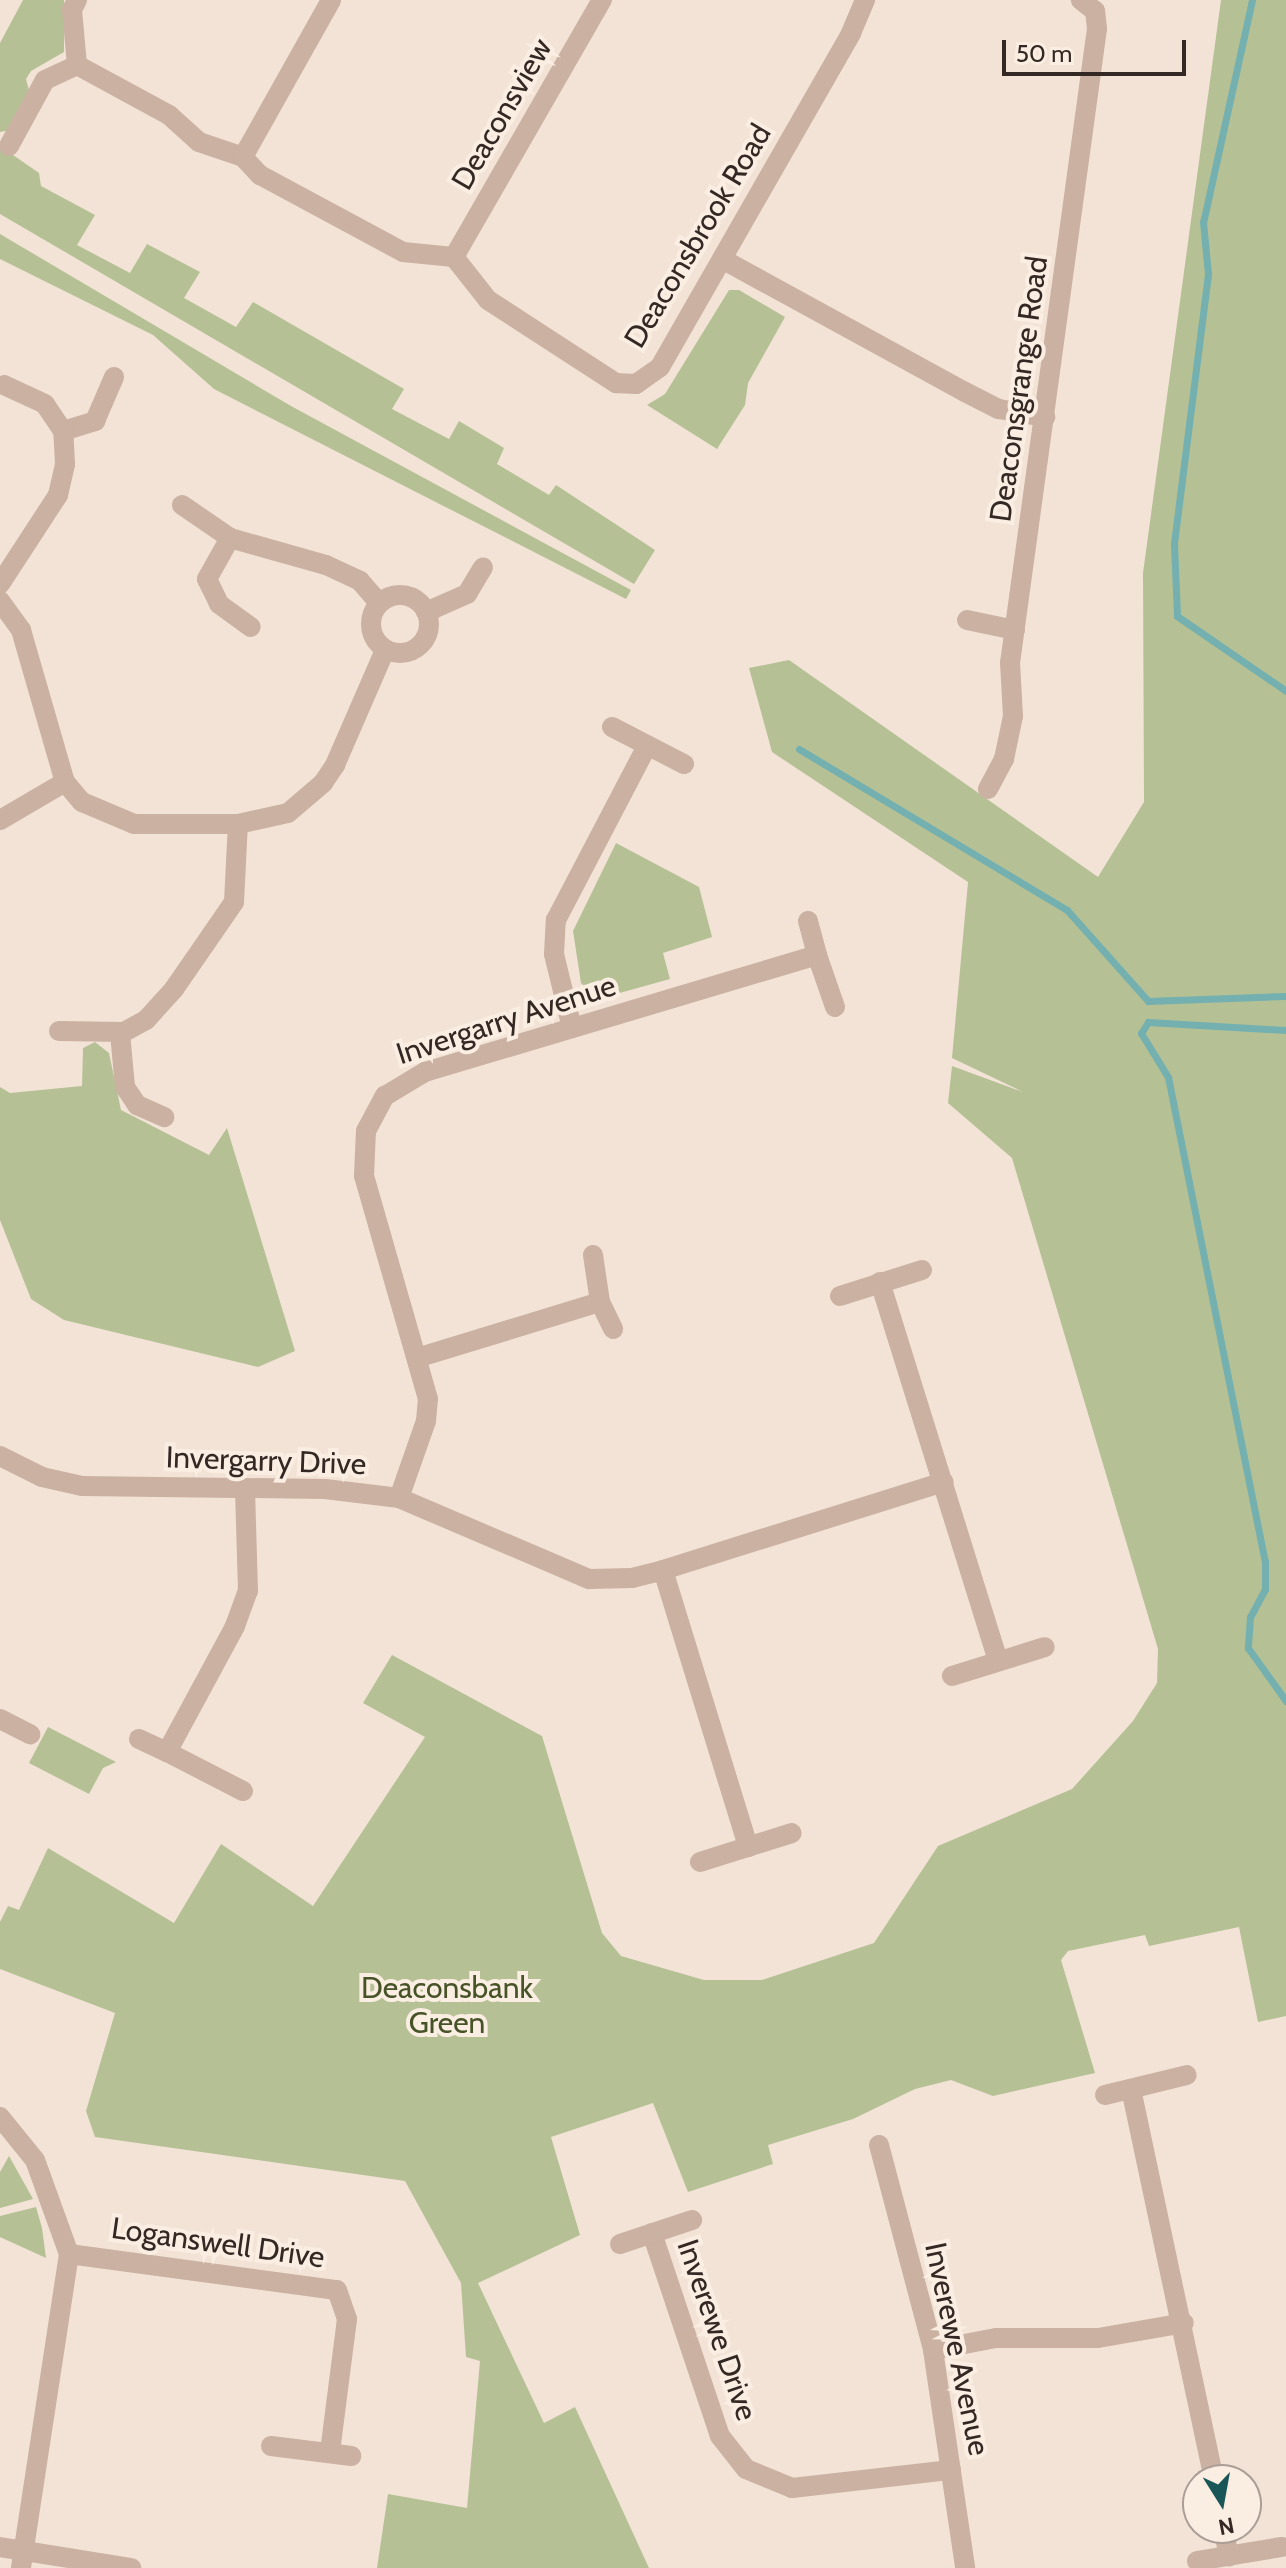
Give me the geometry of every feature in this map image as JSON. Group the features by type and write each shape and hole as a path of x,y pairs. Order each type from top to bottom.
{"street":[{"path":"77,0 72,10 77,65"},
{"path":"243,157 331,0"},
{"name":"Deaconsview","path":"454,257 602,0"},
{"name":"Deaconsbrook Road","path":"454,257 488,300 616,383 636,384 660,367 865,0"},
{"name":"Deaconsgrange Road","path":"988,789 1004,759 1013,716 1015,630 1097,29 1095,11 1081,0"},
{"path":"9,146 45,80 77,65"},
{"path":"77,65 169,115 199,142 243,157 260,175 403,252 454,257"},
{"path":"722,259 999,409 1045,417"},
{"path":"63,431 95,421 114,377"},
{"path":"0,584 58,495 65,464 63,431 45,404 4,385"},
{"path":"182,505 230,538 326,565 360,581 379,603"},
{"path":"230,538 207,579 219,604 251,627"},
{"path":"426,612 467,594 483,567"},
{"path":"405,596 426,612 429,624 423,643 405,654 385,650 370,628 379,603 405,596"},
{"path":"0,601 21,630 65,782 82,802 134,824 238,824 288,813 323,783 385,650"},
{"path":"967,620 1015,630"},
{"path":"612,727 684,764"},
{"path":"572,1028 554,954 556,920 647,746"},
{"path":"0,820 65,782"},
{"path":"59,1031 120,1033 146,1020 222,925 234,902 238,824"},
{"path":"808,921 835,1007"},
{"name":"Invergarry Avenue","path":"399,1498 426,1421 428,1399 420,1357 364,1176 361,1153 373,1111 399,1083 412,1077 817,955"},
{"path":"120,1033 125,1087 137,1105 164,1117"},
{"path":"593,1255 600,1302 613,1329"},
{"path":"840,1296 922,1270"},
{"path":"880,1282 998,1661"},
{"path":"420,1357 600,1302"},
{"name":"Invergarry Drive","path":"0,1456 42,1477 82,1486 360,1491 399,1498 589,1579 632,1578 663,1570 943,1482"},
{"path":"167,1752 235,1626 248,1591 245,1488"},
{"path":"663,1570 748,1847"},
{"path":"952,1676 1045,1647"},
{"path":"0,1719 30,1734"},
{"path":"139,1739 243,1791"},
{"path":"700,1862 792,1833"},
{"path":"1105,2095 1187,2075"},
{"path":"1131,2089 1184,2323 1211,2464"},
{"path":"0,2117 35,2160 69,2254 22,2560"},
{"name":"Inverewe Avenue","path":"879,2145 933,2350 965,2568"},
{"name":"Inverewe Drive","path":"620,2244 692,2220"},
{"name":"Inverewe Drive","path":"652,2233 720,2436 746,2469 792,2488 951,2470"},
{"name":"Loganswell Drive","path":"69,2254 337,2290 347,2319 330,2452"},
{"path":"933,2350 1017,2336 1098,2338 1184,2323"},
{"path":"271,2446 351,2456"},
{"path":"1226,2544 1229,2556"},
{"path":"0,2547 22,2560 131,2568"},
{"path":"1197,2561 1282,2547"}],"green space":[{"path":"23,0 64,0 64,52 31,71 26,79 30,94 11,130 0,132 0,43"},
{"name":"Deaconsbank Green","path":"1221,0 1286,0 1286,2016 1258,2022 1239,1927 1149,1946 1145,1935 1068,1951 1061,1960 1095,2073 993,2096 951,2080 915,2089 853,2119 768,2145 773,2164 688,2192 653,2103 551,2137 580,2235 478,2283 544,2423 575,2407 649,2568 377,2568 388,2494 467,2508 480,2361 466,2357 461,2283 405,2181 95,2137 86,2111 115,2013 0,1969 0,1922 8,1906 19,1910 48,1848 174,1923 221,1844 313,1906 425,1737 363,1703 392,1655 542,1736 602,1933 621,1956 704,1980 762,1980 874,1943 938,1846 1072,1789 1133,1721 1157,1683 1158,1649 1012,1158 948,1103 952,1066 1023,1092 952,1058 968,882 772,752 749,668 789,660 1098,877 1144,802 1143,573"},
{"path":"0,146 39,173 41,186 95,215 77,245 130,273 147,244 200,272 184,298 236,327 253,302 404,389 392,409 449,439 459,421 504,448 497,464 549,495 556,485 655,550 634,584 0,214"},
{"path":"0,234 291,406 631,590 626,599 214,389 153,335 0,259"},
{"path":"729,290 739,290 785,317 748,383 745,405 717,449 647,405 665,394"},
{"path":"616,843 699,887 712,937 663,953 670,979 598,999 581,983 573,931"},
{"path":"95,1042 109,1053 121,1110 209,1155 227,1128 295,1351 258,1367 64,1320 31,1299 0,1220 0,1087 10,1093 82,1086 83,1048"},
{"path":"48,1727 116,1762 103,1768 89,1794 29,1763"},
{"path":"9,2156 33,2199 0,2208 0,2172"},
{"path":"36,2207 46,2258 0,2237 0,2216"}],"waterway":[{"path":"1252,0 1203,222 1208,274 1174,544 1177,616 1286,691"},
{"path":"799,749 1067,910 1148,1001 1286,996"},
{"path":"1286,1030 1148,1022 1141,1033 1168,1077 1265,1561 1265,1589 1250,1617 1248,1648 1286,1701"}]}
